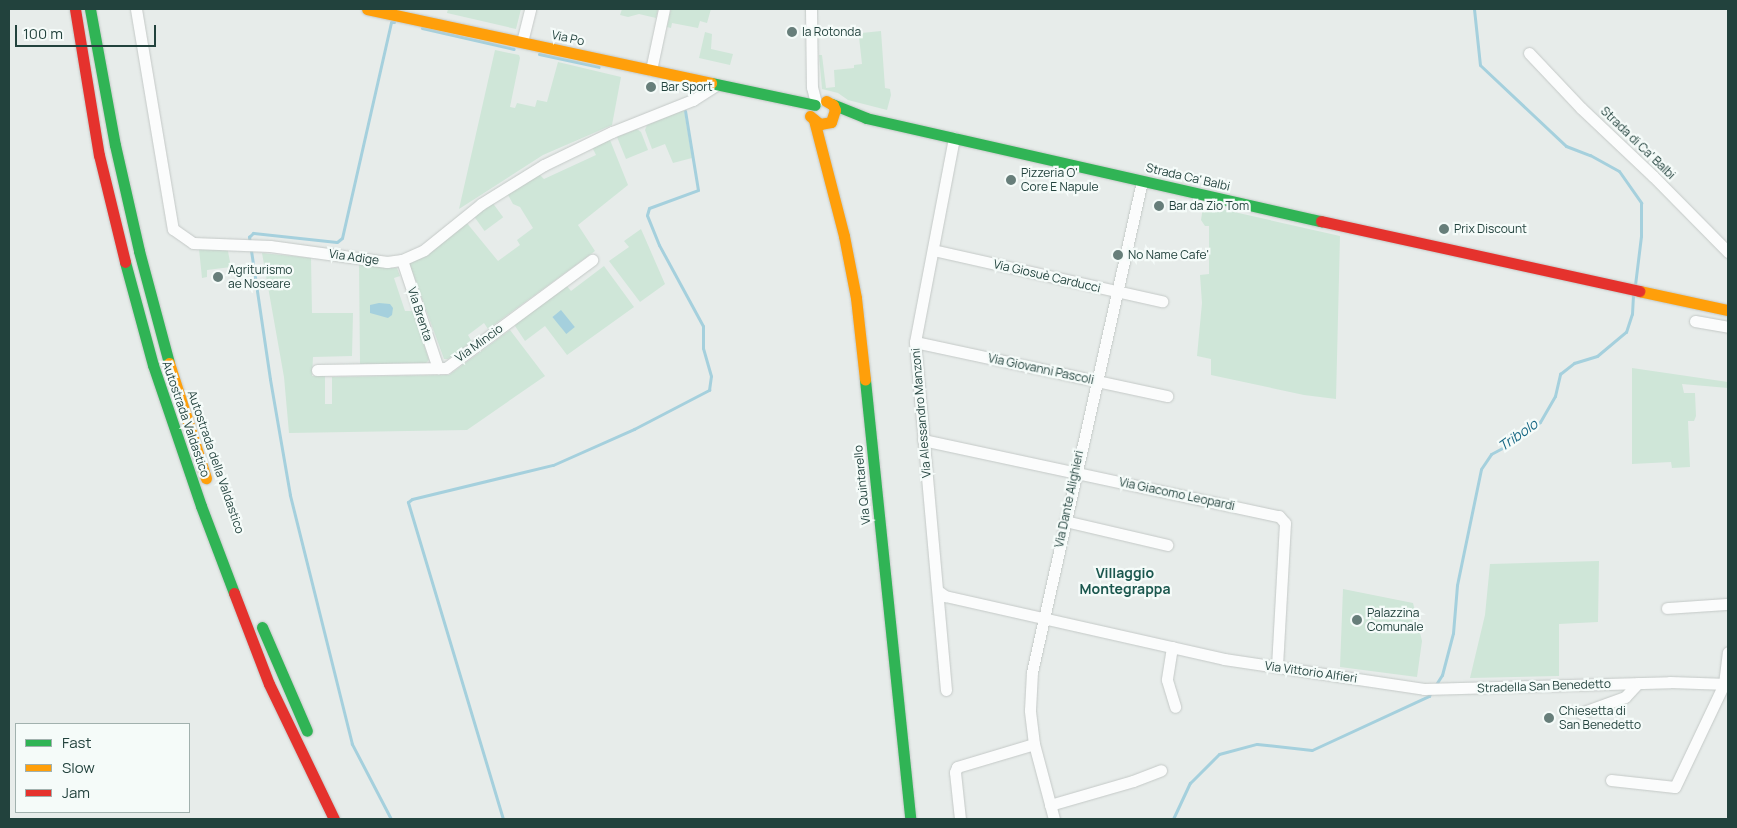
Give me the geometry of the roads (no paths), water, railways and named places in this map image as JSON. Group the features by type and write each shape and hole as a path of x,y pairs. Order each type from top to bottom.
{"main road":[{"name":"Autostrada Valdastico","path":"75,9 100,155 123,255 152,365 201,506 269,684 334,819"},
{"name":"Autostrada della Valdastico","path":"90,9 113,136 139,252 174,379 209,487"},
{"name":"Via Po","path":"367,9 763,95 823,103"},
{"name":"Via Po","path":"763,95 799,110 822,124 831,122"},
{"name":"Strada Ca' Balbi","path":"823,103 866,118 1503,262 1728,310"},
{"path":"813,119 812,111 823,103 835,114 831,122"},
{"name":"Strada Ca' Balbi","path":"831,122 866,118"},
{"name":"Via Quintarello","path":"813,119 844,236 856,298 910,819"},
{"name":"Via Quintarello","path":"822,152 831,122"},
{"path":"256,614 310,740"}],"street":[{"name":"Via Adige","path":"136,9 173,229 193,243 250,245 387,262 402,260 424,250 481,204 544,165 612,132 693,100 716,84"},
{"path":"522,42 530,9"},
{"path":"650,70 664,9"},
{"path":"811,9 812,80 823,103"},
{"name":"Strada di Ca' Balbi","path":"1529,53 1728,252"},
{"name":"Via Alessandro Manzoni","path":"946,690 915,342 954,138"},
{"name":"Via Dante Alighieri","path":"1054,819 1034,744 1030,710 1032,672 1075,472 1142,181"},
{"name":"Via Giosuè Carducci","path":"933,250 1162,301"},
{"name":"Via Brenta","path":"402,260 438,368"},
{"name":"Via Mincio","path":"318,370 446,368 592,260"},
{"path":"1695,321 1728,327"},
{"name":"Via Giovanni Pascoli","path":"915,342 1167,396"},
{"name":"Via Giacomo Leopardi","path":"923,440 1279,516 1286,523 1277,667"},
{"path":"1065,521 1166,545"},
{"name":"Via Vittorio Alfieri","path":"938,591 946,596 1172,647 1277,667 1424,689 1451,689"},
{"path":"1667,608 1728,604"},
{"path":"1172,647 1167,680 1175,707"},
{"path":"1611,780 1675,787 1726,684 1728,652"},
{"name":"Stradella San Benedetto","path":"1451,689 1638,683 1726,684"},
{"name":"Stradella San Benedetto","path":"1581,713 1625,697 1638,683"},
{"path":"960,819 955,772 957,767 1034,744"},
{"path":"1050,805 1133,781 1161,770"}],"water":[{"path":"379,303 390,304 393,308 392,315 388,318 370,313 370,305"},
{"path":"561,310 575,327 566,334 552,317"}],"waterway":[{"name":"Tribolo","path":"1474,9 1480,65 1566,146 1590,155 1619,171 1641,203 1641,236 1635,285"},
{"path":"391,819 352,744 290,495 270,379 249,237 253,233 337,242 342,238 391,22 394,22"},
{"path":"422,28 514,49"},
{"path":"539,54 599,67"},
{"path":"503,819 408,502 412,499 553,465 634,429 709,390 711,376 703,348 703,326 659,245 647,215 649,208 698,190 685,111"},
{"name":"Tribolo","path":"1435,686 1442,675 1453,633 1457,585 1481,469 1491,454 1512,443 1540,422 1555,396 1560,374 1574,363 1597,356 1626,332 1632,314 1633,293"},
{"name":"Tribolo","path":"1173,819 1190,783 1219,754 1257,744 1312,750 1429,696 1431,692"}],"place":[{"name":"la Rotonda","path":"792,32"},
{"name":"Bar Sport","path":"651,87"},
{"name":"Pizzeria O' Core E Napule","path":"1011,180"},
{"name":"Bar da Zio Tom","path":"1159,206"},
{"name":"Prix Discount","path":"1444,229"},
{"name":"No Name Cafe'","path":"1118,255"},
{"name":"Agriturismo ae Noseare","path":"218,277"},
{"name":"Palazzina Comunale","path":"1357,620"},
{"name":"Chiesetta di San Benedetto","path":"1549,718"}],"district":[{"name":"Villaggio Montegrappa","path":"1125,582"}]}
